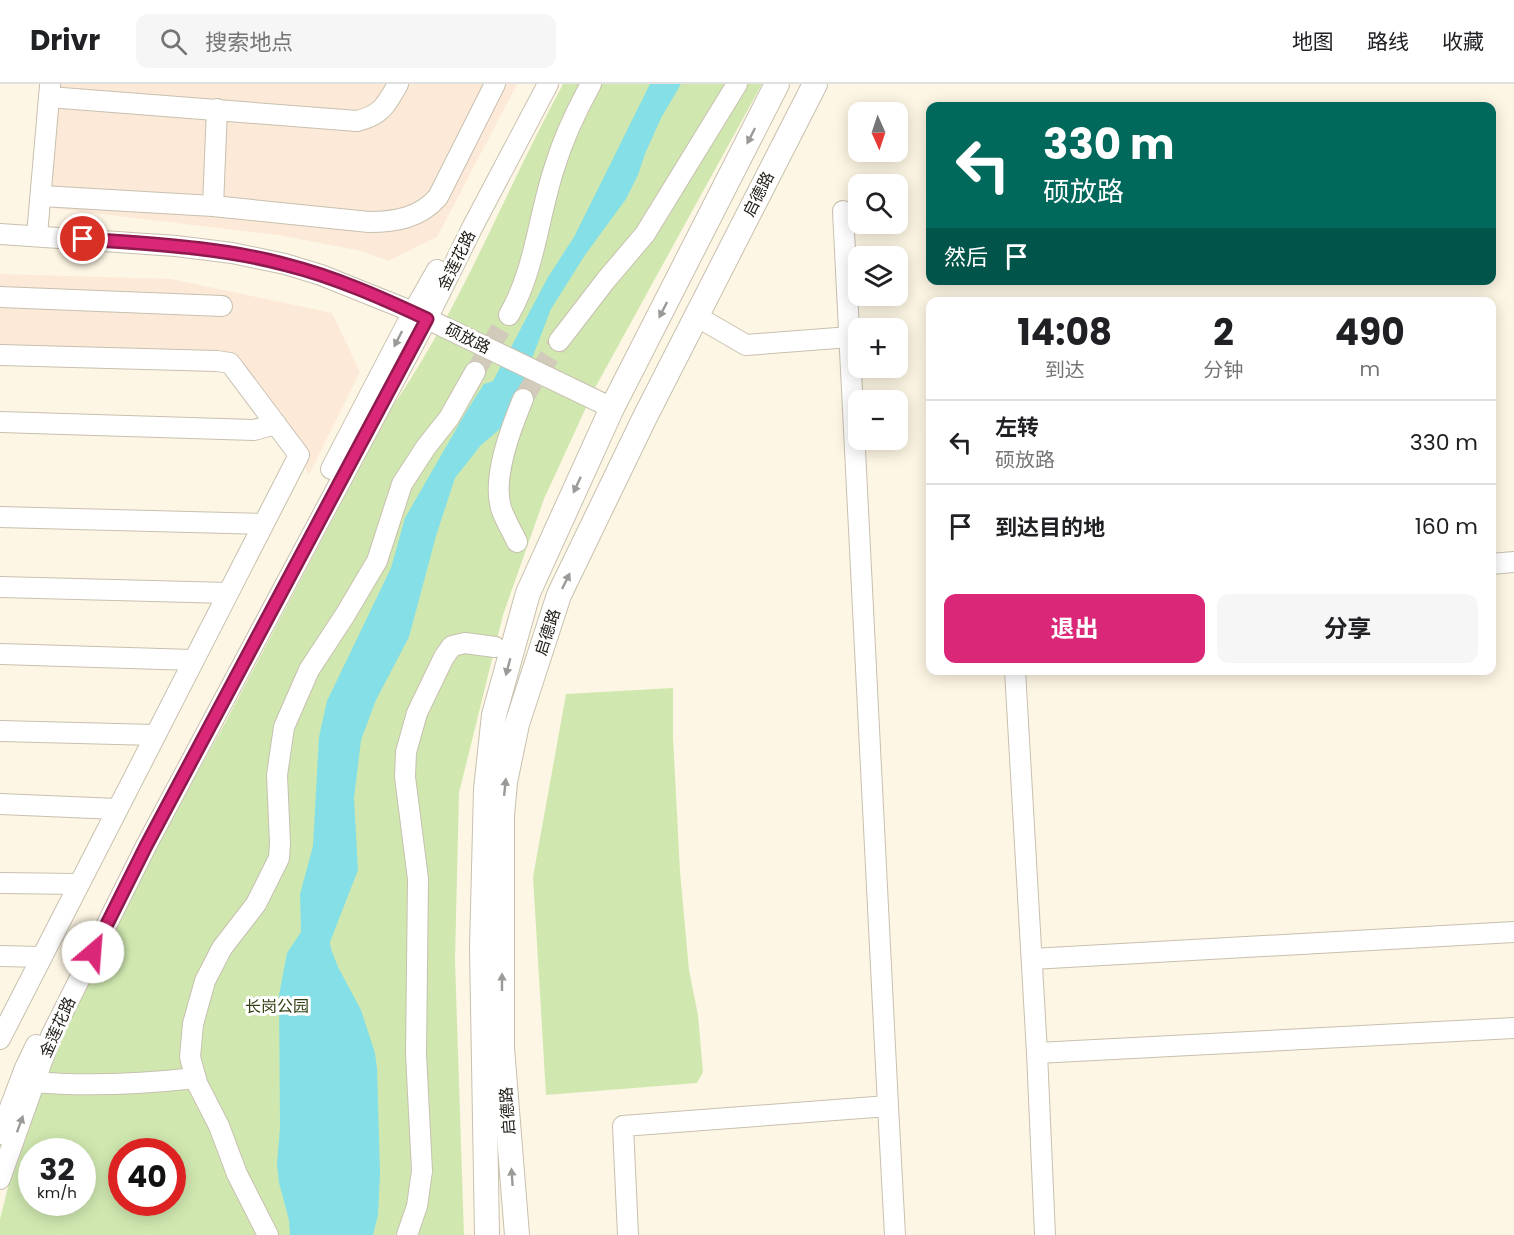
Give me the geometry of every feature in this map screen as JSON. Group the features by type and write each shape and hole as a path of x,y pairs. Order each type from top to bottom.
{"main road":[{"name":"启德路","path":"487,1235 482,948 486,789 494,715 528,593 612,408 777,84"},
{"name":"启德路","path":"517,1235 502,1048 502,816 505,782 517,724 559,595 696,316 815,84"}],"street":[{"path":"37,235 49,90 217,109 357,121 381,111 398,84"},
{"path":"42,196 213,206 369,222 396,220 421,212 432,205 438,197 495,84"},
{"name":"金莲花路","path":"0,1179 51,1036 146,846 420,315 448,250 535,84"},
{"name":"金莲花路","path":"1,1131 25,1068 112,890 420,315 473,226 548,84"},
{"path":"509,315 528,274 554,170 576,110 591,84"},
{"path":"559,341 606,279 645,234 737,84"},
{"path":"213,206 217,109"},
{"path":"843,211 849,318"},
{"path":"0,249 6,234"},
{"name":"硕放路","path":"6,234 176,246 243,255 285,264 321,275 420,315 612,408"},
{"path":"0,297 222,306"},
{"path":"696,316 746,345 848,337"},
{"path":"0,355 230,363 299,455 2,1031"},
{"path":"268,1235 237,1174 219,1126 196,1078 190,1057 193,1024 205,981 222,948 256,904 279,858 277,775 284,727 309,670 377,561 402,484 426,447 449,418 476,372"},
{"path":"852,378 895,1235"},
{"path":"517,542 501,508 498,483 502,462 523,399"},
{"path":"0,422 254,430 276,424"},
{"path":"0,517 263,525"},
{"path":"1496,564 1514,562"},
{"path":"0,587 228,593"},
{"path":"407,1235 417,1206 422,1171 416,1054 418,879 405,777 406,752 417,713 444,657 452,646 465,643 495,647"},
{"path":"0,654 193,660"},
{"path":"1015,675 1045,1235"},
{"path":"0,731 155,735"},
{"path":"0,804 117,809"},
{"path":"0,883 78,884"},
{"path":"1032,959 1514,932"},
{"path":"0,956 41,957"},
{"path":"1037,1053 1514,1028"},
{"path":"34,1082 95,1086 196,1078"},
{"path":"628,1235 623,1126 888,1106"}],"shaded area":[{"path":"57,84 517,84 437,237 388,261 362,251 278,235 51,208"},
{"path":"0,274 171,279 332,313 360,372 309,475 299,455 230,363 0,355"}],"green space":[{"name":"长岗公园","path":"563,84 762,84 595,388 544,499 503,615 459,793 455,960 464,1235 0,1235 0,1219 18,1158 18,1216 96,1216 96,1138 25,1138 57,1044 160,840 225,723 392,407 417,369 462,289"},
{"path":"673,688 673,737 680,871 689,970 698,1015 703,1072 697,1083 546,1095 533,877 566,694"}],"water":[{"path":"650,84 681,84 661,118 626,199 585,255 551,309 507,423 481,445 455,478 436,536 409,637 376,700 361,740 354,798 358,870 330,942 338,967 361,1010 375,1053 380,1173 378,1215 373,1235 290,1235 277,1164 280,1128 279,995 287,953 301,932 300,894 313,846 319,737 327,701 391,568 405,518 466,412 484,384 493,381 548,277 574,237"}],"tunnel":[{"path":"475,372 509,315"},
{"path":"523,399 559,341"}],"route":[{"path":"83,239 176,246 232,253 285,264 364,291 427,319 146,846 93,952"}]}
